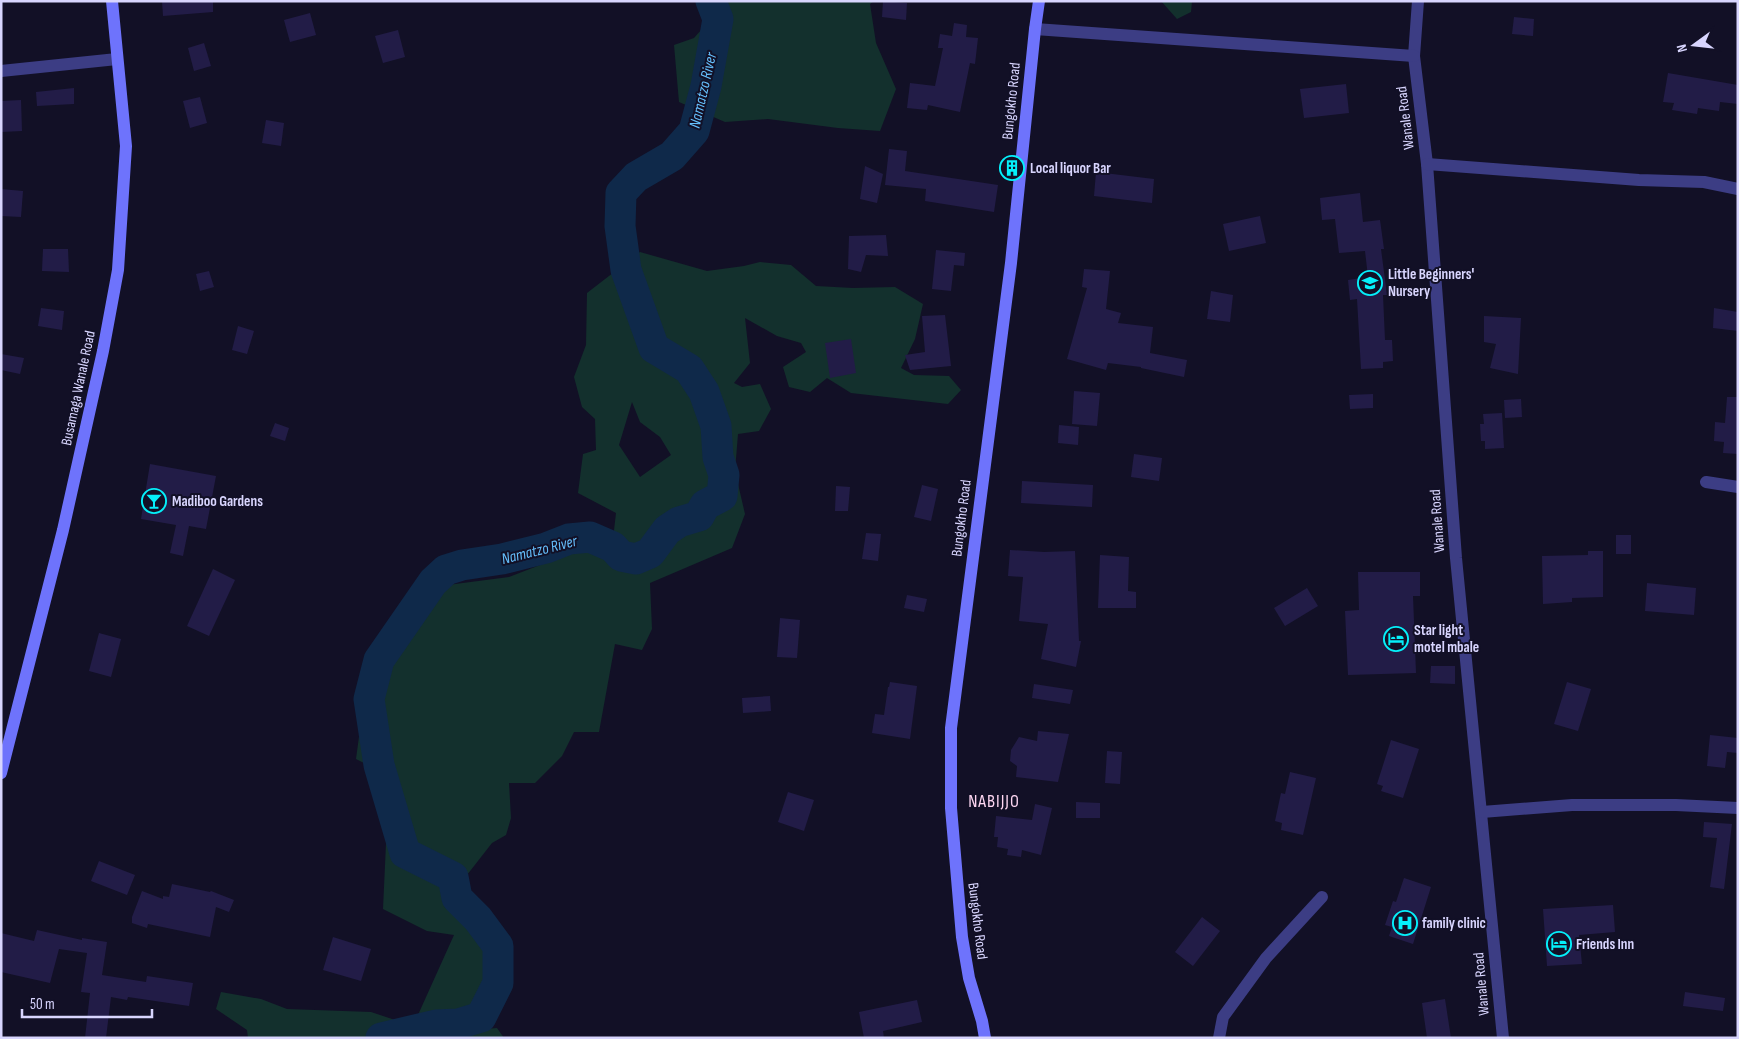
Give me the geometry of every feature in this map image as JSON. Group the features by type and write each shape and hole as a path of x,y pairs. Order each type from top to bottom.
{"street":[{"name":"Busamaga Wanale Road","path":"1,773 4,748 63,530 103,351 118,270 126,146 112,1"},
{"name":"Bungokho Road","path":"985,1038 969,978 962,937 950,808 951,728 1010,263 1035,29 1040,1"},
{"name":"Wanale Road","path":"1418,1 1414,56 1427,164 1456,558 1503,1038"},
{"path":"1035,29 1414,56"},
{"path":"1,72 118,59"},
{"path":"1427,164 1639,180 1704,182 1738,189"},
{"path":"1706,482 1738,487"},
{"path":"1482,812 1572,805 1676,805 1738,808"},
{"path":"1219,1038 1223,1017 1266,958 1322,897"}],"green space":[{"path":"707,1 874,1 870,4 876,43 896,89 880,131 768,119 725,122 679,102 674,45 694,38 709,21"},
{"path":"1161,1 1192,1 1191,12 1177,19"},
{"path":"640,252 707,271 760,262 791,265 816,286 853,288 895,287 923,304 915,339 901,368 914,375 949,376 961,390 948,404 851,393 827,378 810,392 789,387 783,367 806,352 801,343 777,336 745,318 750,363 734,383 742,387 760,384 771,409 759,431 738,434 735,471 745,514 732,548 650,583 652,629 642,650 615,644 599,732 574,732 562,756 535,783 509,783 511,818 506,835 492,843 467,875 466,899 487,920 504,944 506,973 497,1007 472,1012 439,1033 497,1028 504,1038 248,1038 247,1030 216,1009 221,992 261,999 287,1009 371,1012 413,1026 454,935 427,931 383,909 387,822 392,777 356,759 367,677 376,653 400,616 440,586 509,577 592,545 613,539 616,513 578,493 583,454 596,450 595,419 582,407 574,377 586,345 587,293","holes":["632,402 640,422 660,437 671,455 640,477 619,445"]}],"building":[{"path":"162,1 213,1 213,12 163,16"},
{"path":"883,1 907,3 906,20 882,17"},
{"path":"310,13 316,35 290,42 284,20"},
{"path":"1514,17 1534,19 1533,36 1512,34"},
{"path":"954,23 967,25 966,37 978,38 975,64 970,63 960,112 928,105 927,110 907,108 910,83 935,86 943,48 938,48 940,34 952,36"},
{"path":"398,30 405,57 383,63 375,36"},
{"path":"204,43 211,66 194,71 188,48"},
{"path":"1668,73 1738,85 1738,104 1720,102 1719,111 1698,108 1697,114 1672,110 1674,103 1663,102"},
{"path":"1346,84 1349,113 1304,118 1300,89"},
{"path":"74,88 74,104 37,106 36,92"},
{"path":"200,97 207,123 190,128 183,101"},
{"path":"21,100 22,131 1,132 1,101"},
{"path":"266,120 284,123 281,146 262,143"},
{"path":"889,149 907,151 905,171 998,185 994,212 925,201 926,189 885,185"},
{"path":"865,166 883,174 877,203 860,199"},
{"path":"1096,172 1154,179 1152,203 1094,196"},
{"path":"1,189 23,191 21,217 1,216"},
{"path":"1360,193 1363,222 1380,220 1384,249 1381,249 1387,295 1383,295 1385,340 1392,340 1393,361 1383,362 1383,368 1361,369 1357,299 1350,300 1348,280 1368,277 1365,251 1339,253 1335,219 1322,220 1320,198"},
{"path":"1260,216 1266,243 1229,251 1223,224"},
{"path":"886,235 888,256 866,255 861,272 848,269 849,236"},
{"path":"43,249 68,249 69,272 42,271"},
{"path":"936,250 965,253 964,266 954,265 951,291 932,289"},
{"path":"1084,269 1110,271 1106,309 1121,313 1118,323 1153,327 1150,353 1187,360 1184,377 1141,367 1108,363 1106,370 1067,359 1087,288 1082,287"},
{"path":"209,271 214,287 200,291 196,274"},
{"path":"1211,291 1233,295 1230,322 1207,319"},
{"path":"41,308 64,311 62,330 38,326"},
{"path":"1714,308 1738,312 1738,331 1713,328"},
{"path":"945,315 951,366 910,370 905,355 925,352 922,316"},
{"path":"1484,316 1521,318 1518,374 1490,368 1496,344 1484,342"},
{"path":"238,326 254,331 247,354 232,350"},
{"path":"851,339 856,373 830,378 825,343"},
{"path":"1,354 24,358 20,374 1,370"},
{"path":"1074,391 1100,393 1097,426 1072,424"},
{"path":"1373,394 1373,408 1350,409 1349,395"},
{"path":"1727,397 1738,397 1738,454 1723,453 1724,442 1714,441 1715,422 1725,423"},
{"path":"1521,399 1522,417 1505,418 1504,400"},
{"path":"1502,413 1504,448 1485,449 1485,441 1481,441 1480,424 1484,424 1483,414"},
{"path":"275,423 289,428 285,441 270,436"},
{"path":"1059,425 1079,427 1078,445 1058,443"},
{"path":"1134,454 1162,458 1159,481 1131,477"},
{"path":"150,464 216,476 206,529 189,526 183,556 170,553 176,525 141,519"},
{"path":"1022,481 1093,485 1092,507 1021,503"},
{"path":"922,485 938,489 931,521 914,517"},
{"path":"836,486 850,487 848,511 835,511"},
{"path":"866,533 881,534 878,561 862,559"},
{"path":"1616,535 1631,535 1631,554 1616,554"},
{"path":"1010,550 1075,551 1079,641 1081,641 1076,667 1041,659 1048,624 1019,621 1023,577 1008,576"},
{"path":"1588,551 1603,551 1603,597 1572,598 1572,602 1543,604 1542,556 1588,555"},
{"path":"1100,555 1129,557 1128,591 1136,592 1136,608 1098,608"},
{"path":"213,569 235,580 209,636 187,626"},
{"path":"1358,572 1420,572 1420,596 1413,596 1416,673 1348,675 1345,611 1359,610"},
{"path":"1647,583 1696,588 1694,615 1645,611"},
{"path":"1307,588 1318,606 1285,626 1274,608"},
{"path":"907,595 927,599 924,612 904,608"},
{"path":"780,618 800,620 797,658 777,657"},
{"path":"99,633 121,639 111,677 89,671"},
{"path":"1431,666 1455,666 1455,684 1430,683"},
{"path":"890,682 917,686 910,739 872,733 875,714 884,715"},
{"path":"1567,682 1591,689 1578,731 1554,724"},
{"path":"1034,684 1073,690 1070,704 1032,698"},
{"path":"770,696 771,711 743,713 742,698"},
{"path":"1038,731 1069,734 1058,782 1016,777 1017,766 1010,761 1011,750 1019,737 1037,741"},
{"path":"1710,735 1738,738 1738,753 1727,752 1725,768 1707,766"},
{"path":"1391,740 1419,749 1403,798 1381,791 1383,786 1377,784"},
{"path":"1107,751 1122,752 1120,784 1105,783"},
{"path":"1290,772 1316,778 1303,835 1281,830 1282,823 1275,821 1281,793 1285,794"},
{"path":"788,792 814,800 804,831 778,822"},
{"path":"1076,802 1100,803 1100,818 1076,818"},
{"path":"1035,804 1052,808 1041,855 1022,850 1021,857 1007,855 1008,849 997,847 998,837 994,837 996,816 1032,820"},
{"path":"1704,822 1732,824 1724,889 1710,887 1717,838 1703,837"},
{"path":"99,861 135,875 127,895 91,881"},
{"name":"family clinic","path":"1404,878 1431,887 1413,944 1389,936 1392,927 1385,925 1393,901 1396,902"},
{"path":"172,884 211,891 234,900 229,912 216,907 210,937 148,924 147,928 132,923 132,917 142,891 163,899 163,896 169,897"},
{"path":"1613,905 1615,932 1579,935 1582,964 1547,966 1543,909"},
{"path":"1202,917 1220,931 1193,966 1175,952"},
{"path":"37,930 82,940 82,938 107,942 102,975 146,982 147,976 193,983 189,1006 128,997 127,1000 111,997 106,1038 85,1038 90,993 81,992 87,953 59,949 50,983 1,972 1,933 34,941"},
{"path":"333,937 371,949 361,981 323,970"},
{"path":"1685,992 1725,998 1723,1011 1683,1006"},
{"path":"1445,999 1451,1038 1427,1038 1422,1003"},
{"path":"917,1000 922,1022 883,1031 884,1038 864,1038 859,1012"}],"waterway":[{"name":"Namatzo River","path":"381,1038 436,1025 458,1024 481,1017 498,983 498,946 478,919 457,898 453,877 405,853 379,765 369,699 379,660 433,582 446,570 546,548 569,539 590,537 613,547 621,556 636,559 650,553 667,530 679,522 699,516 705,505 722,496 724,475 718,457 716,426 704,392 689,369 654,348 626,270 620,226 621,193 636,177 672,156 694,131 706,86 718,19 711,1"}],"place":[{"name":"Local liquor Bar","path":"1012,168"},
{"name":"Little Beginners' Nursery","path":"1370,283"},
{"name":"Madiboo Gardens","path":"154,501"},
{"name":"Star light motel mbale","path":"1396,639"},
{"name":"family clinic","path":"1405,923"},
{"name":"Friends Inn","path":"1559,944"}],"district":[{"name":"NABIJJO","path":"994,801"}]}
